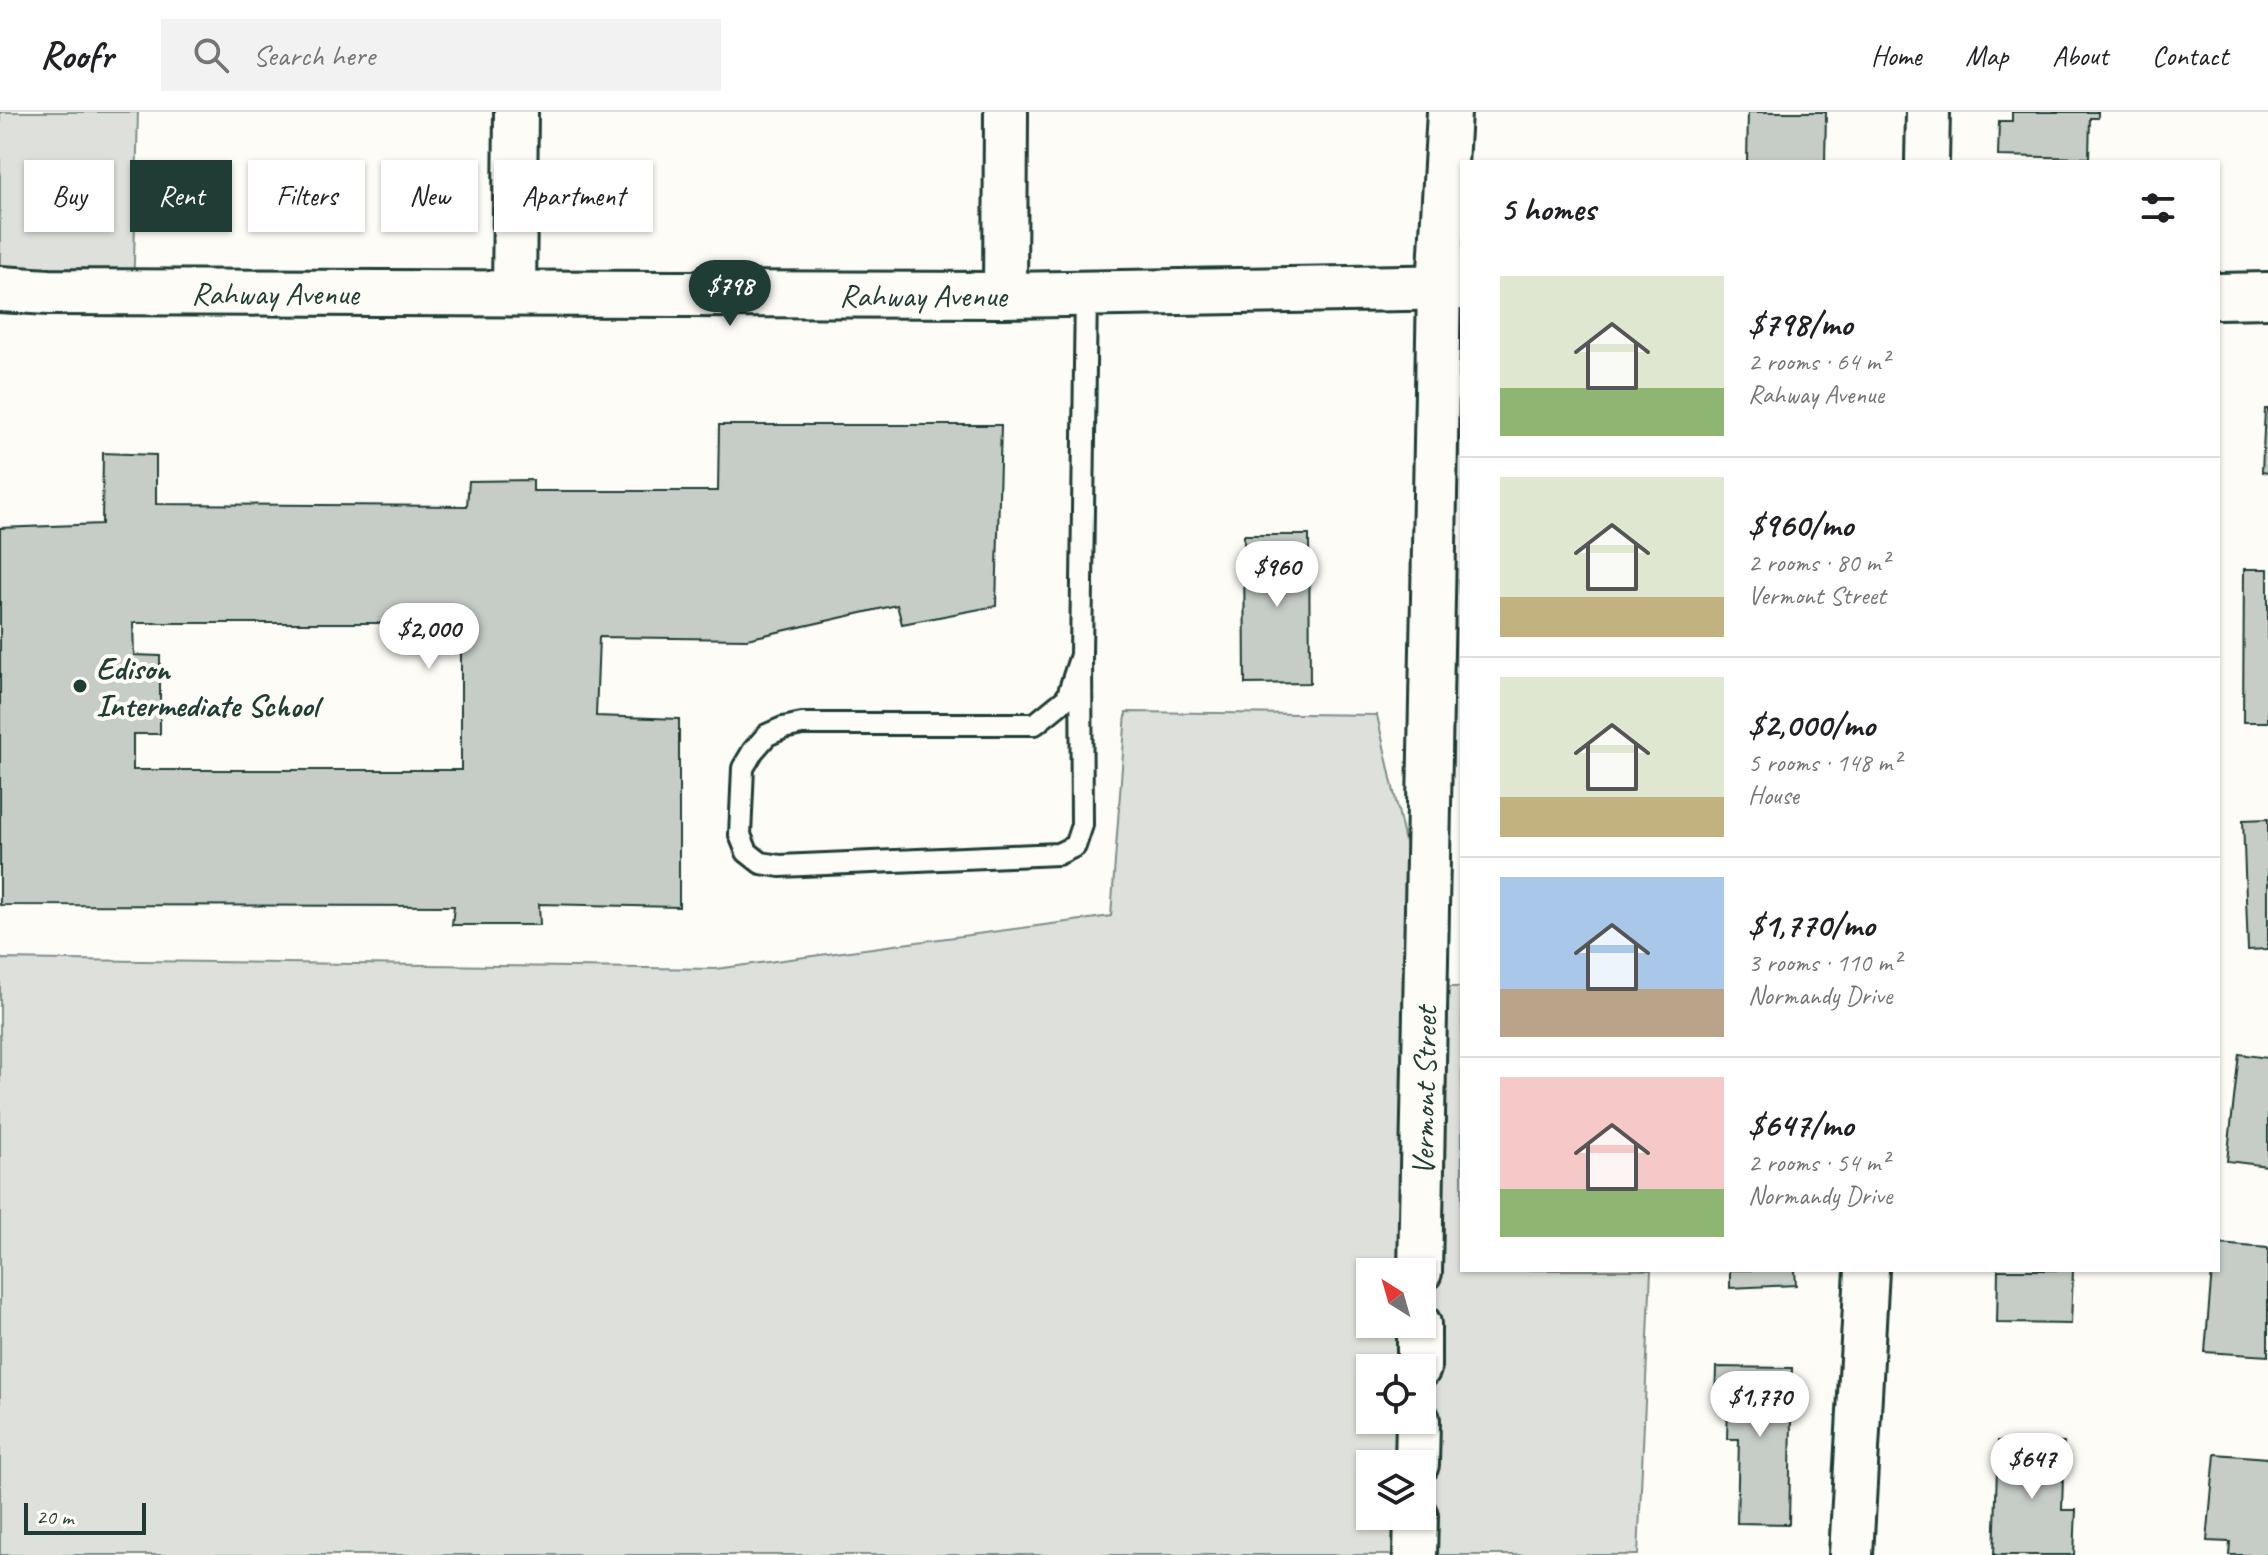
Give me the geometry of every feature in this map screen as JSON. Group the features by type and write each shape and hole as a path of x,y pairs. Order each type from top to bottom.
{"street":[{"path":"514,294 516,112"},
{"path":"1005,295 1006,112"},
{"name":"Vermont Street","path":"1420,1258 1451,287 1449,112"},
{"path":"1927,160 1928,112"},
{"name":"Rahway Avenue","path":"0,289 49,292 1005,295 1451,287"},
{"path":"2220,296 2268,295"},
{"path":"1851,1555 1867,1272"},
{"path":"1415,1555 1416,1530"}],"lane":[{"path":"1081,655 1067,698 1035,724 802,724 767,735 743,768 740,835 747,852 761,863 780,866 1058,854 1075,846 1082,825 1086,293"}],"shaded area":[{"path":"0,112 138,112 137,160 130,160 130,232 135,232 133,297 0,301"},
{"path":"1126,712 1377,715 1437,987 1460,987 1460,1272 1651,1272 1638,1555 0,1555 0,959 716,969 1111,916"}],"building":[{"path":"1748,112 1826,112 1825,160 1747,160"},
{"path":"2012,112 2098,112 2098,118 2090,118 2089,158 1998,156 1999,121 2012,121"},
{"path":"2265,409 2268,409 2268,473 2262,472"},
{"name":"Edison Intermediate School","path":"719,425 1001,425 996,606 902,624 897,605 747,639 599,637 596,716 679,719 679,907 539,904 540,925 452,925 454,906 0,905 0,528 102,524 103,453 156,455 156,504 467,506 469,481 533,480 533,491 718,491","holes":["133,623 461,623 461,770 133,770 133,734 160,734 160,656 134,655"]},
{"path":"1244,535 1309,535 1310,683 1245,684"},
{"path":"2244,569 2268,569 2268,722 2243,722"},
{"path":"2268,819 2268,949 2248,950 2243,820"},
{"path":"2239,1054 2268,1058 2268,1166 2227,1161"},
{"path":"2220,1244 2268,1248 2268,1356 2205,1352 2212,1272 2220,1272"},
{"path":"1730,1272 1795,1272 1796,1285 1730,1288"},
{"path":"1998,1272 2073,1272 2071,1324 1997,1323"},
{"path":"1716,1367 1792,1368 1789,1524 1737,1523 1739,1439 1727,1439 1728,1404 1715,1404"},
{"path":"1998,1441 2064,1443 2062,1510 2076,1510 2074,1555 1994,1555"},
{"path":"2215,1454 2268,1458 2268,1555 2229,1555 2230,1542 2207,1541"}],"place":[{"name":"Edison Intermediate School","path":"80,686"}]}
